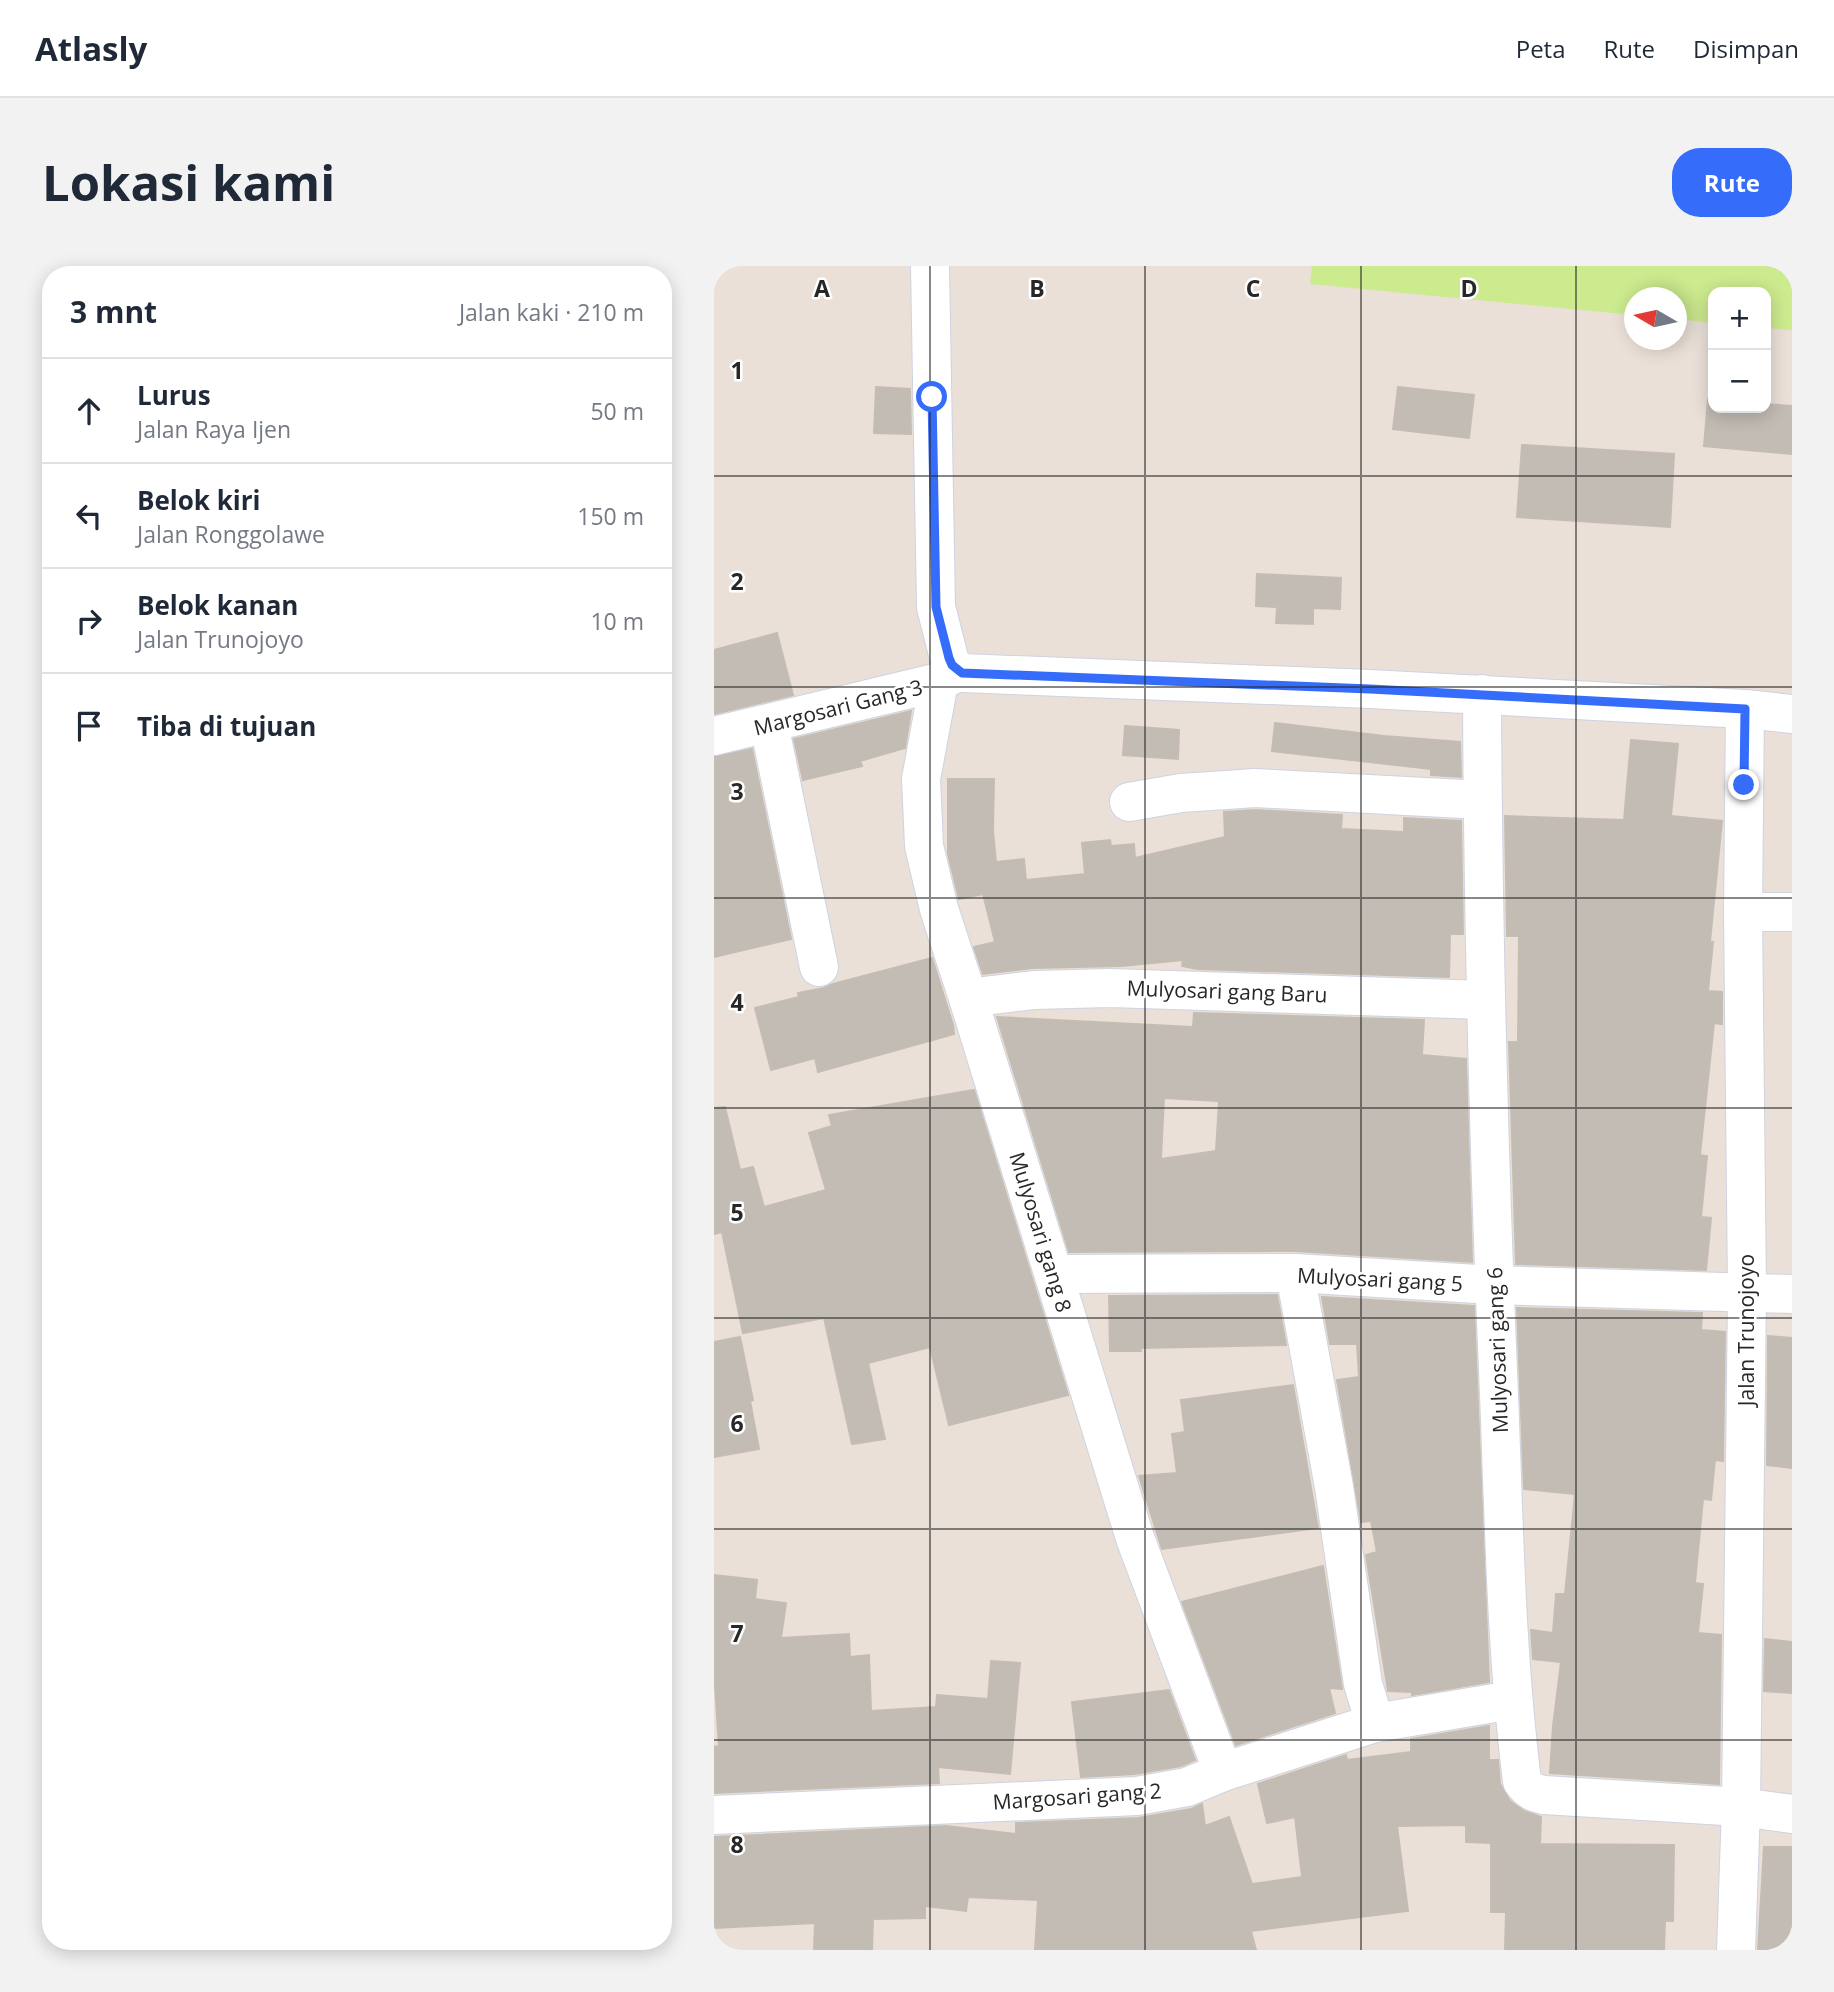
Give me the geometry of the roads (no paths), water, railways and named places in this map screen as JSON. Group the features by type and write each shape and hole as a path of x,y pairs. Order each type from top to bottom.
{"street":[{"path":"930,266 936,607 952,665 949,677"},
{"name":"Margosari Gang 3","path":"714,736 949,677 1482,694 1792,714"},
{"name":"Mulyosari gang 8","path":"949,677 921,779 924,846 939,909 1055,1274 1135,1538 1223,1772"},
{"name":"Mulyosari gang 6","path":"1482,694 1485,1000 1494,1285 1512,1700 1522,1781 1534,1793 1741,1807 1792,1814"},
{"name":"Jalan Trunojoyo","path":"1736,1950 1741,1807 1747,1292 1742,912 1745,709"},
{"path":"769,724 819,967"},
{"path":"1129,802 1181,793 1255,788 1482,800"},
{"path":"1742,912 1792,912"},
{"name":"Mulyosari gang Baru","path":"968,998 1034,990 1110,988 1485,1000"},
{"path":"1295,1273 1334,1487 1363,1684 1375,1723"},
{"name":"Mulyosari gang 5","path":"1055,1274 1295,1273 1494,1285 1747,1292"},
{"path":"1747,1292 1792,1294"},
{"name":"Margosari gang 2","path":"714,1815 1137,1796 1187,1787 1223,1772 1375,1723 1512,1700"}]}
